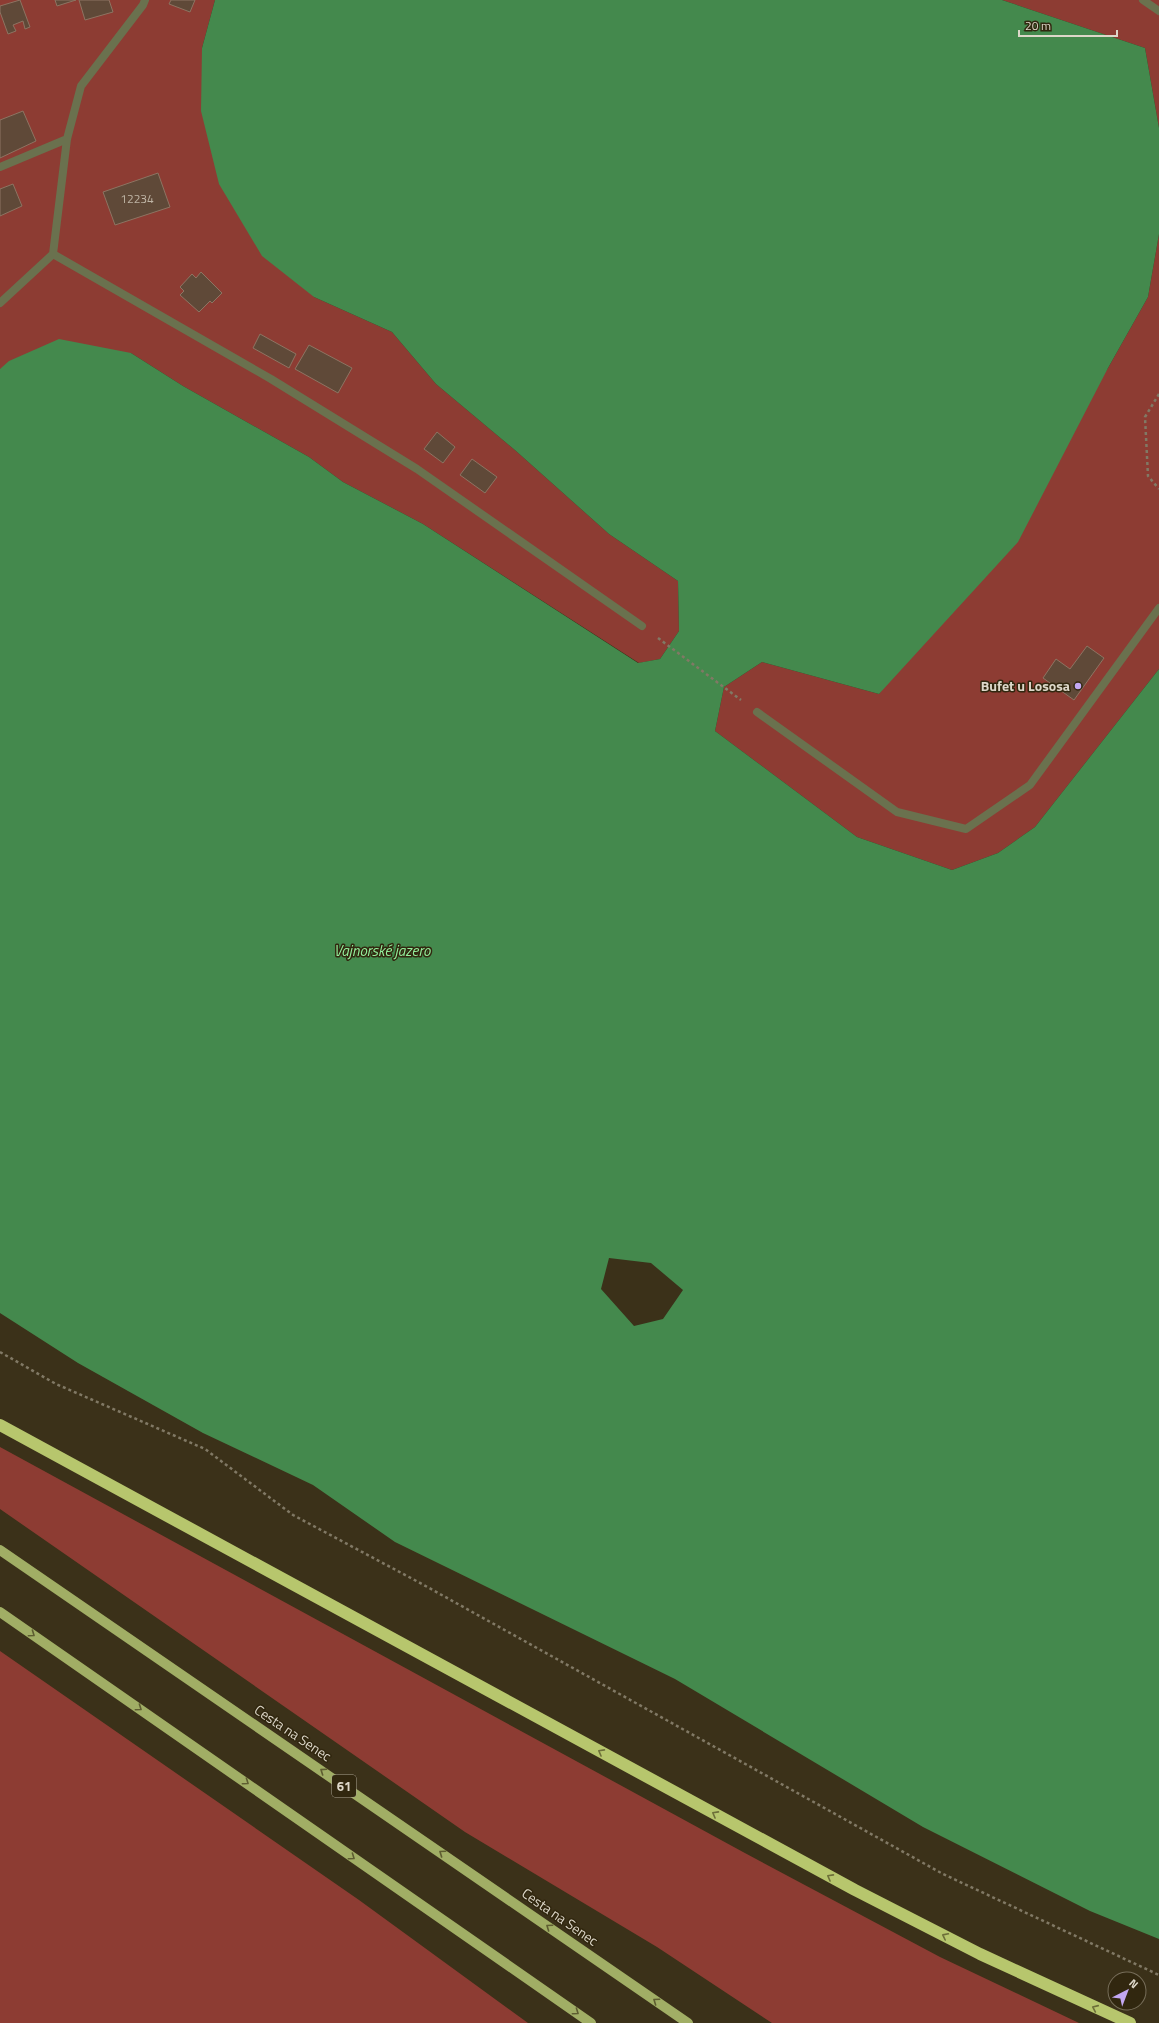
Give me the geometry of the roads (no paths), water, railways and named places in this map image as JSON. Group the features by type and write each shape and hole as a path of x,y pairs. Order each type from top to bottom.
{"highway":[{"path":"0,1425 855,1890 980,1954 1130,2023"}],"main road":[{"name":"Cesta na Senec","path":"0,1550 688,2023"},
{"path":"0,1612 591,2023"}],"lane":[{"path":"0,303 54,254 66,138 81,86 143,6 145,0"},
{"path":"1143,0 1159,11"},
{"path":"0,167 66,138"},
{"path":"54,254 271,379 417,469 642,626"},
{"path":"757,712 897,812 966,829 1030,785 1159,608"}],"water":[{"name":"Vajnorské jazero","path":"215,0 1002,0 1145,48 1159,128 1159,234 1148,297 1108,368 1018,542 879,694 762,662 724,687 715,731 857,837 952,870 998,853 1035,827 1159,669 1159,1939 1090,1911 923,1827 675,1679 395,1542 313,1485 203,1433 78,1363 0,1313 0,369 9,361 59,339 131,353 183,386 309,457 343,482 423,524 638,663 660,659 679,631 678,581 609,534 516,451 436,384 392,332 314,297 262,256 219,184 201,111 202,48","holes":["609,1258 651,1263 683,1290 663,1319 634,1326 601,1289"]}],"place":[{"name":"Bufet u Lososa","path":"1078,686"}]}
